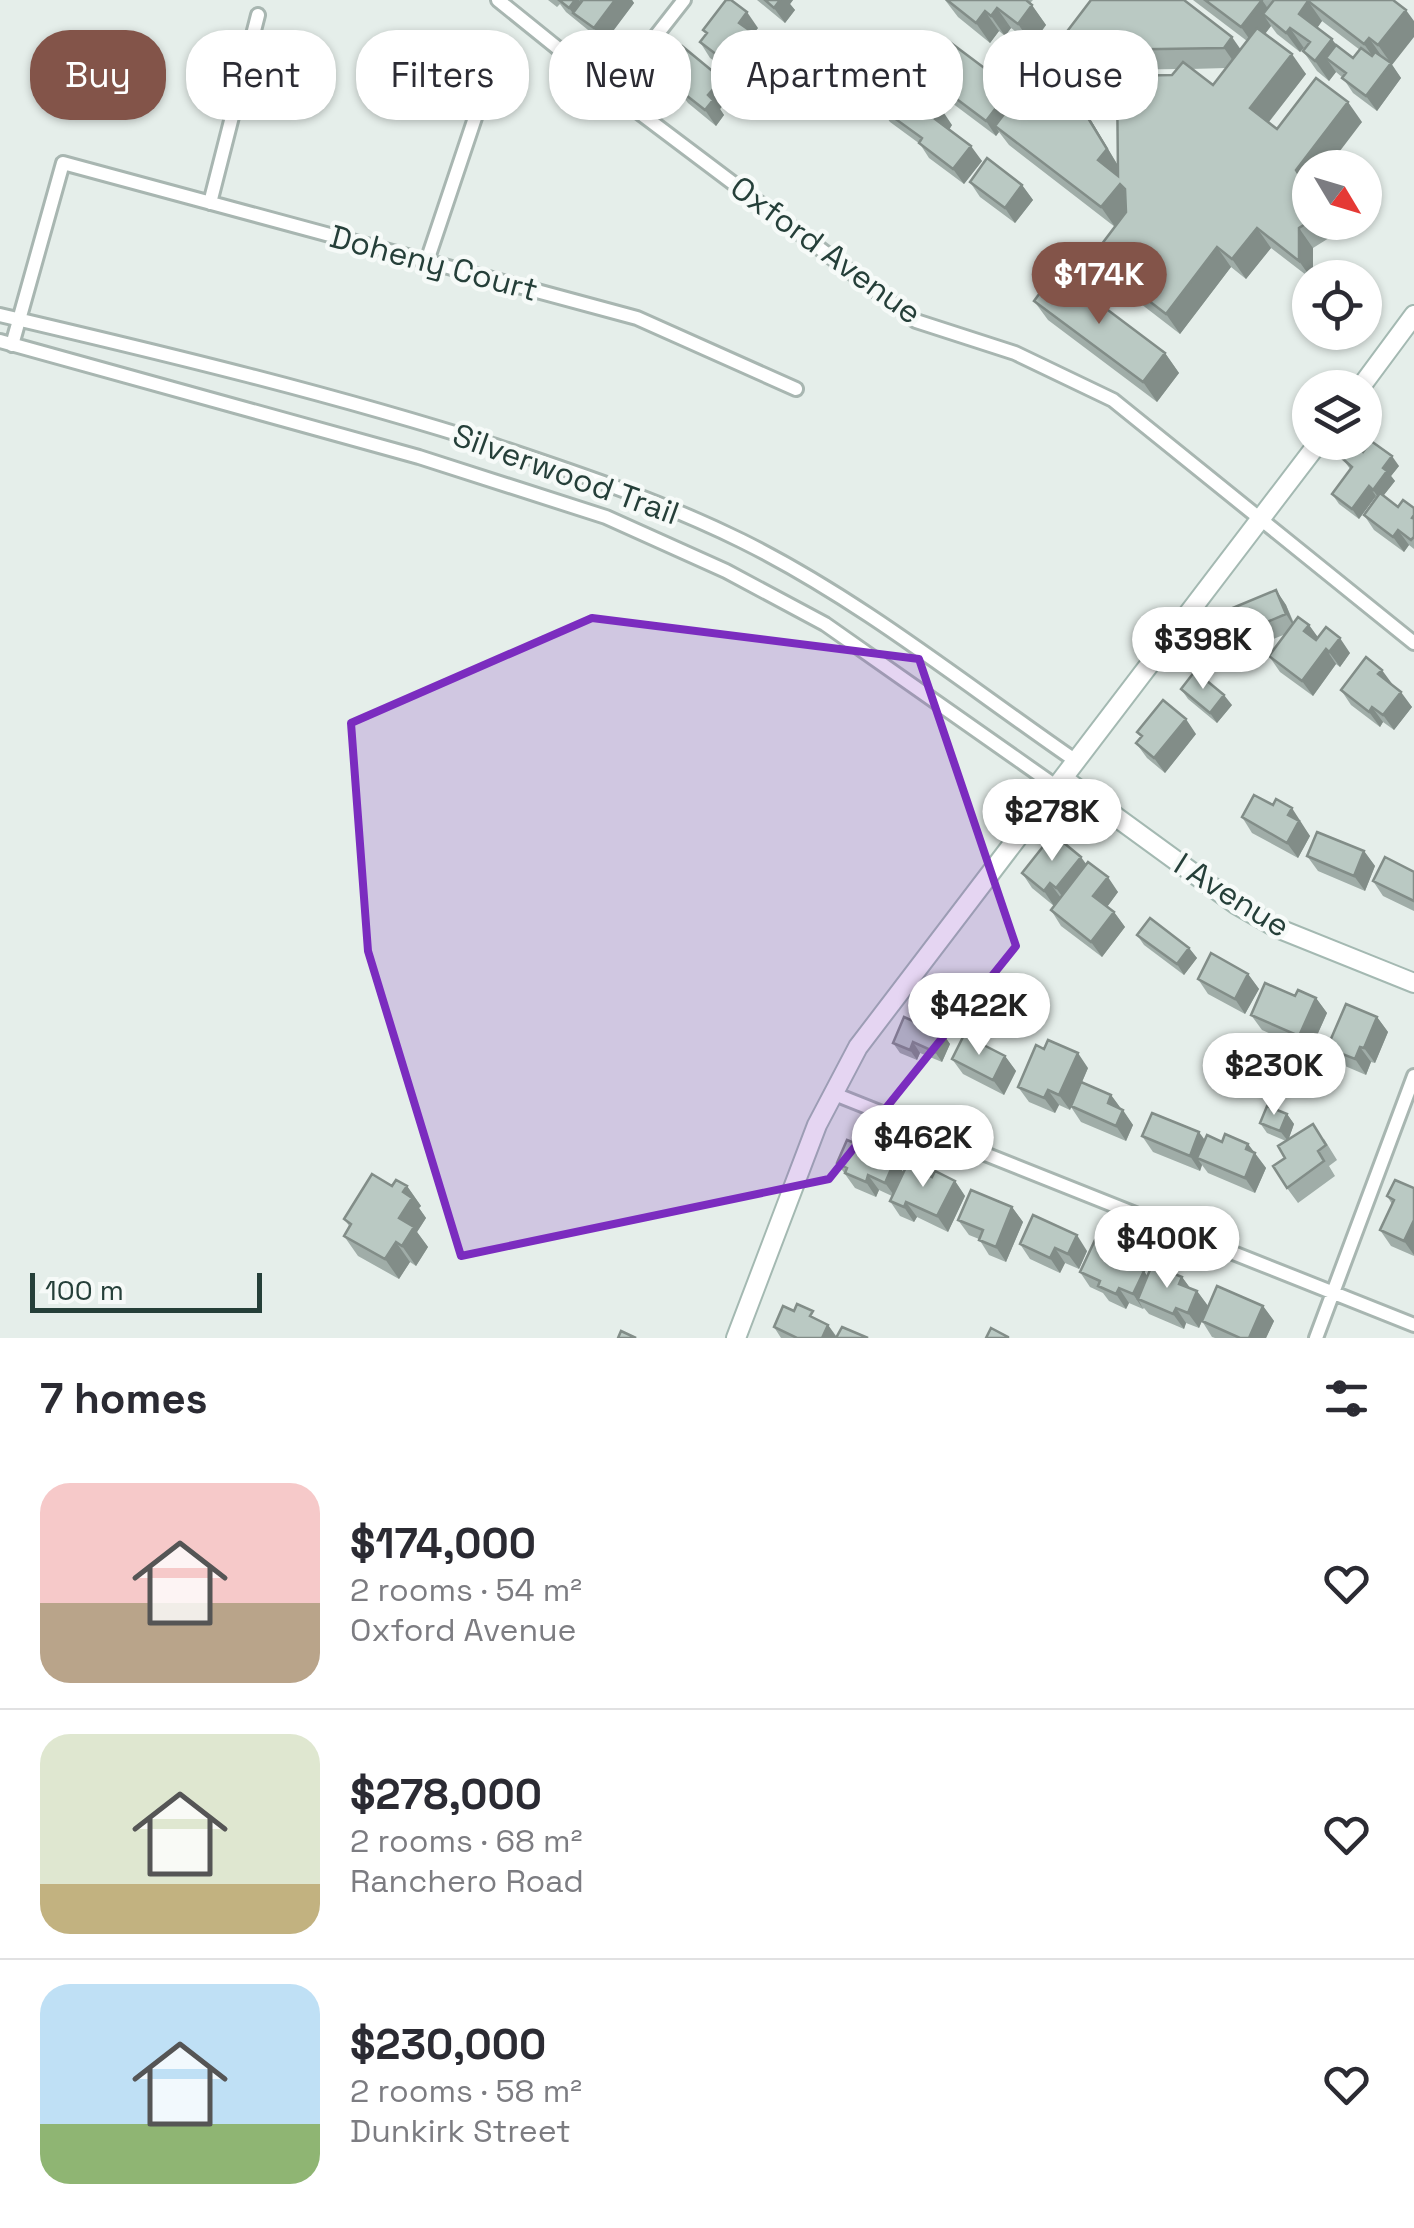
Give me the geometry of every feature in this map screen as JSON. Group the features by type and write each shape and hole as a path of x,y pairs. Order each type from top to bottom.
{"main road":[{"path":"1374,370 1414,316"},
{"path":"736,1338 804,1157 832,1093 858,1047 1306,460"},
{"name":"I Avenue","path":"1060,784 1276,928 1414,984"}],"street":[{"name":"Oxford Avenue","path":"498,0 549,41"},
{"path":"661,30 684,0"},
{"path":"210,202 258,15"},
{"path":"427,262 473,120"},
{"name":"Oxford Avenue","path":"649,120 916,321 1014,353 1113,400 1414,643"},
{"name":"Doheny Court","path":"19,319 62,163 637,318 796,390"},
{"name":"Silverwood Trail","path":"0,314 238,372 430,425 619,486 743,541 846,598 1076,761"},
{"path":"6,343 19,319"},
{"name":"Silverwood Trail","path":"6,343 420,457 606,517 726,571 825,624 1060,784"},
{"path":"1316,1338 1414,1076"},
{"path":"832,1093 1414,1325"}],"highlighted area":[{"path":"592,618 919,659 1016,946 829,1179 461,1256 368,951 351,723"}],"building":[{"path":"559,0 575,0 569,8"},
{"path":"581,0 615,0 594,28 573,13"},
{"path":"726,0 747,12 739,23 749,30 711,30 711,50 700,42 707,33 703,30"},
{"path":"947,0 1026,0 1032,5 1018,24 997,8 991,16 985,11 976,23"},
{"path":"1091,0 1184,0 1232,37 1224,48 1158,49 1158,30 1068,30"},
{"path":"1205,0 1262,0 1241,27"},
{"path":"1274,0 1393,0 1406,10 1378,45 1369,38 1364,44 1308,1 1299,14 1332,39 1315,61 1303,51 1310,42 1290,28 1286,33 1263,14"},
{"path":"1257,28 1292,54 1250,108 1277,129 1316,78 1348,102 1311,150 1292,150 1292,240 1299,240 1299,260 1257,228 1232,259 1217,247 1166,314 1092,257 1126,212 1125,189 1120,184 1101,207 995,126 1000,120 1089,120 1107,149 1098,160 1118,176 1117,120 1158,120 1158,75 1172,75 1183,62 1213,85"},
{"path":"1336,45 1353,58 1361,48 1391,63 1366,96 1342,78 1346,73 1326,58"},
{"path":"963,52 983,67 983,119 963,104"},
{"path":"691,53 711,70 711,102 705,110 691,99"},
{"path":"897,120 936,120 971,146 953,169 919,143 922,138"},
{"path":"987,158 1022,185 1005,208 970,182"},
{"path":"1056,271 1165,353 1143,382 1034,301"},
{"path":"1382,449 1392,456 1373,490 1369,486 1352,509 1332,494 1352,467 1344,460 1382,460"},
{"path":"1380,493 1398,507 1403,500 1414,508 1411,540 1398,530 1393,537 1364,515"},
{"path":"1276,590 1286,614 1248,630 1250,636 1235,642 1223,612"},
{"path":"1298,617 1309,625 1304,631 1316,640 1326,627 1340,638 1329,652 1326,649 1302,681 1269,656"},
{"path":"1366,657 1382,670 1378,674 1401,692 1383,715 1372,707 1369,712 1341,690"},
{"path":"1195,671 1224,695 1210,713 1181,689"},
{"path":"1163,700 1186,719 1154,758 1136,743 1142,736 1137,732"},
{"path":"1254,795 1273,805 1276,799 1292,808 1288,815 1299,821 1287,843 1242,817"},
{"path":"1317,832 1364,851 1354,876 1307,856"},
{"path":"1053,834 1081,857 1056,888 1050,883 1044,891 1022,873"},
{"path":"1385,857 1414,872 1414,901 1373,881"},
{"path":"1088,862 1108,877 1093,896 1114,912 1091,942 1051,910"},
{"path":"1150,918 1189,948 1177,964 1137,935"},
{"path":"1211,953 1248,974 1235,999 1198,979"},
{"path":"1265,983 1295,996 1298,990 1316,998 1299,1036 1251,1015"},
{"path":"1346,1004 1377,1017 1355,1059 1327,1048"},
{"path":"904,1017 943,1034 935,1052 913,1042 910,1050 893,1043"},
{"path":"964,1035 1005,1056 993,1080 952,1059"},
{"path":"1048,1040 1078,1053 1059,1095 1048,1090 1044,1098 1018,1087 1036,1045 1044,1049"},
{"path":"1081,1082 1111,1095 1108,1103 1123,1110 1116,1126 1071,1106"},
{"path":"1267,1106 1287,1114 1280,1131 1260,1123"},
{"path":"1152,1113 1199,1132 1190,1156 1142,1136"},
{"path":"1313,1124 1326,1145 1318,1151 1324,1161 1287,1188 1273,1166 1285,1158 1278,1146"},
{"path":"1225,1134 1248,1144 1246,1149 1255,1153 1245,1178 1197,1158 1207,1135 1222,1142"},
{"path":"847,1140 895,1160 885,1183 868,1175 866,1182 845,1173 847,1168 837,1163"},
{"path":"907,1165 932,1177 935,1171 955,1181 937,1216 906,1202 904,1207 890,1201"},
{"path":"372,1174 392,1186 396,1180 407,1186 403,1192 412,1198 399,1218 414,1227 402,1246 396,1242 385,1259 344,1236 351,1224 344,1219"},
{"path":"1395,1180 1414,1188 1414,1220 1404,1241 1380,1230 1394,1200 1387,1196"},
{"path":"971,1190 1012,1207 996,1247 979,1240 983,1230 958,1220"},
{"path":"1033,1215 1077,1235 1068,1254 1055,1248 1050,1258 1020,1244"},
{"path":"1095,1240 1111,1247 1108,1254 1144,1271 1133,1294 1119,1288 1116,1294 1080,1272"},
{"path":"1152,1265 1182,1277 1179,1284 1197,1291 1188,1313 1176,1308 1173,1314 1138,1299"},
{"path":"1217,1286 1263,1306 1249,1338 1240,1338 1202,1321"},
{"path":"797,1304 813,1311 810,1316 828,1325 822,1338 797,1338 774,1327 783,1306 794,1311"},
{"path":"842,1327 868,1338 836,1338"},
{"path":"991,1328 1008,1337 1008,1338 986,1338"},
{"path":"621,1331 636,1338 618,1338"}]}
